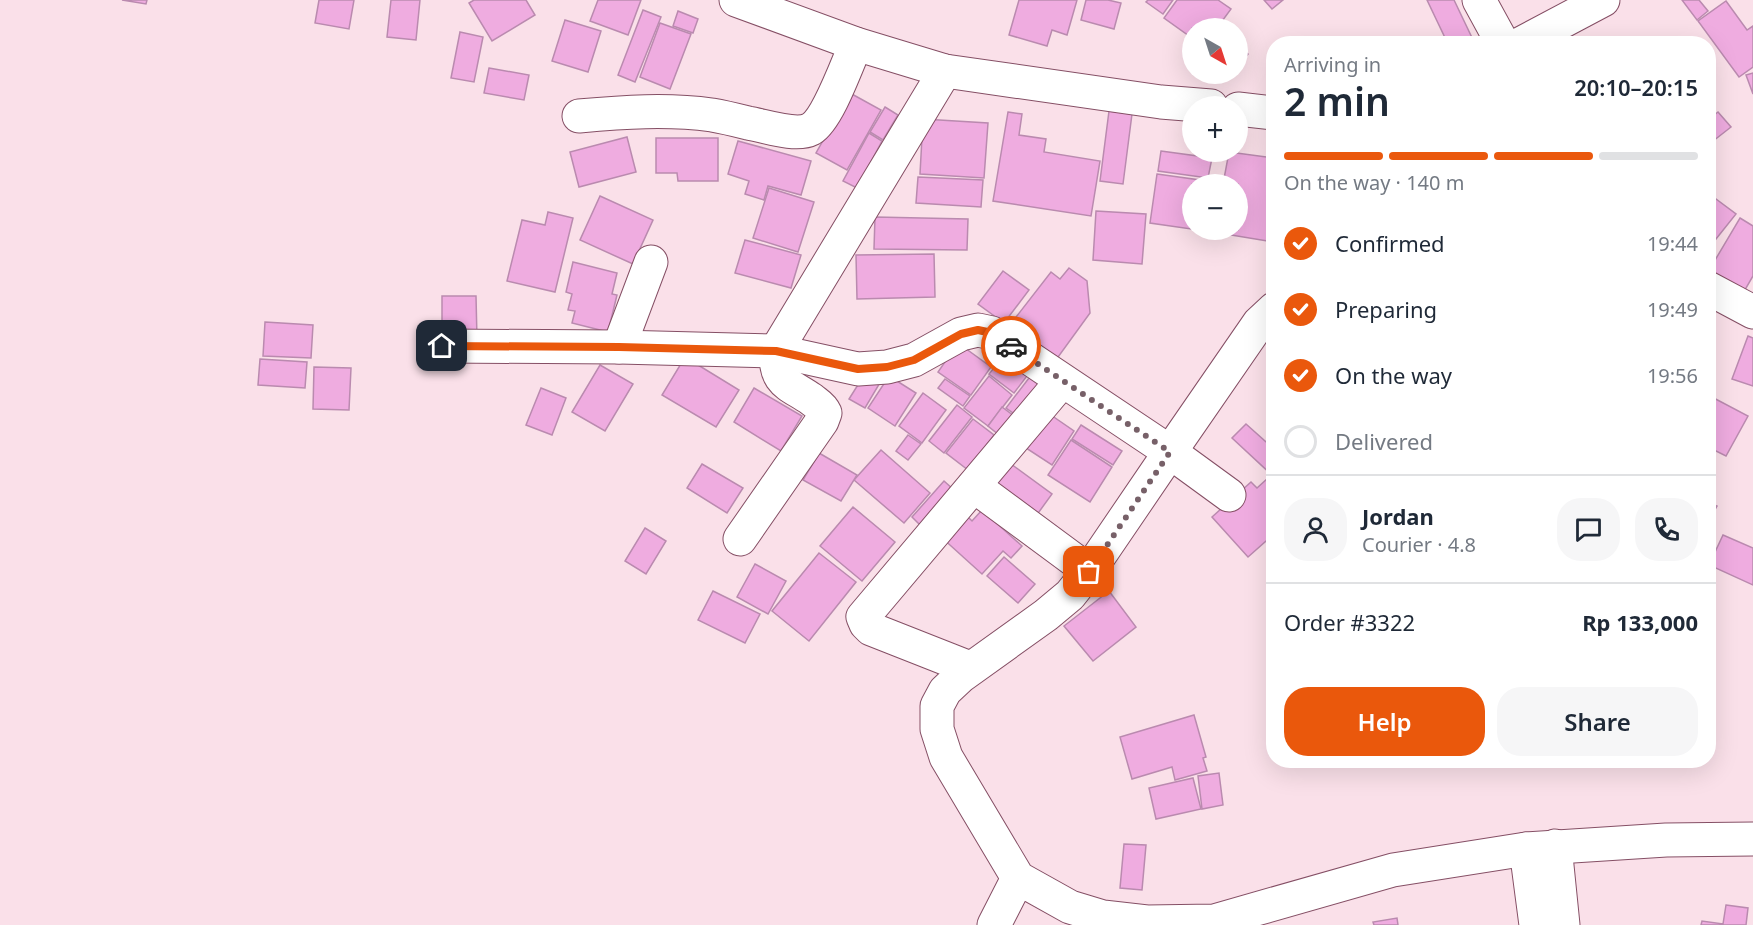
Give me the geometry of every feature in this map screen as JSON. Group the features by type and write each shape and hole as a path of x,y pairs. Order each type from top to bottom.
{"street":[{"path":"735,0 806,12 856,44 945,71 1182,104"},
{"path":"1479,0 1499,36"},
{"path":"1535,36 1589,7"},
{"path":"1565,36 1589,7"},
{"path":"579,116 632,111 676,112 713,115 787,131 804,132 812,128 824,116 856,44"},
{"path":"740,539 822,421 825,413 819,405 782,380 777,372 776,351 945,71"},
{"path":"1248,110 1266,111"},
{"path":"619,347 651,262"},
{"path":"1716,292 1753,312"},
{"path":"1266,317 1170,452 1089,572 1070,595 1046,615 970,668 945,691 937,706 937,729 946,757 1018,878 1065,916 1147,922 1215,923 1394,870 1540,847 1753,838"},
{"path":"442,346 776,351 858,369 887,367 914,360 961,334 978,330 992,333 1170,452 1229,495"},
{"path":"970,668 871,629 863,617 1062,381"},
{"path":"974,486 1089,572"},
{"path":"1536,925 1540,847"},
{"path":"1540,847 1563,925"},
{"path":"994,925 1018,878"}],"building":[{"path":"122,0 147,0 146,4"},
{"path":"319,0 354,0 349,29 315,23"},
{"path":"391,0 420,0 416,40 387,37"},
{"path":"474,0 526,0 535,15 492,41 469,3"},
{"path":"598,0 641,0 628,35 590,21"},
{"path":"1019,0 1077,0 1067,35 1052,30 1047,46 1009,35"},
{"path":"1086,0 1108,0 1121,3 1114,29 1081,20"},
{"path":"1148,0 1173,0 1163,14 1146,2"},
{"path":"1177,0 1218,0 1231,9 1224,18 1182,18 1182,31 1164,18"},
{"path":"1264,0 1283,0 1272,9"},
{"path":"1427,0 1454,0 1471,36 1444,36"},
{"path":"1682,0 1699,0 1708,11 1697,20"},
{"path":"1726,1 1747,30 1753,26 1753,67 1739,77 1716,46 1716,36 1709,36 1698,21"},
{"path":"643,10 661,17 635,82 618,75"},
{"path":"678,11 698,19 693,33 673,26"},
{"path":"565,20 601,31 588,72 552,61"},
{"path":"660,23 691,34 670,89 640,77"},
{"path":"460,32 483,37 474,82 451,78"},
{"path":"489,68 529,75 524,100 484,93"},
{"path":"1753,73 1753,94 1746,75"},
{"path":"850,93 881,110 847,170 816,153"},
{"path":"885,107 898,115 883,140 870,132"},
{"path":"1109,111 1132,114 1123,184 1100,181"},
{"path":"1008,112 1022,114 1019,135 1046,139 1044,152 1100,161 1091,216 993,201"},
{"path":"1718,112 1731,127 1716,139 1716,114"},
{"path":"923,119 988,123 984,178 920,174"},
{"path":"869,133 882,141 857,188 843,181"},
{"path":"627,137 636,172 579,187 570,152"},
{"path":"656,138 718,138 718,181 678,181 677,173 656,173"},
{"path":"738,141 811,161 801,195 768,186 764,200 745,194 749,181 728,174"},
{"path":"1161,151 1182,154 1182,162 1211,162 1209,174 1182,174 1158,171"},
{"path":"1248,155 1266,157 1266,241 1248,238 1248,174 1225,174 1227,162 1248,162"},
{"path":"1157,174 1182,177 1182,228 1150,223"},
{"path":"918,177 983,180 981,207 916,203"},
{"path":"769,188 814,202 798,252 753,238"},
{"path":"600,196 653,220 633,264 580,240"},
{"path":"1716,199 1736,214 1716,239"},
{"path":"1096,211 1146,214 1142,264 1093,260"},
{"path":"548,212 573,218 555,292 507,281 522,220 545,225"},
{"path":"875,217 968,219 967,250 874,249"},
{"path":"1740,218 1753,226 1753,276 1742,295 1716,277 1716,258"},
{"path":"745,240 801,255 791,288 735,273"},
{"path":"934,254 935,297 857,299 856,255"},
{"path":"573,262 617,273 612,294 617,295 608,332 572,323 575,311 568,310 572,294 566,292"},
{"path":"1069,268 1087,281 1090,313 1053,364 1006,330 1051,272 1060,279"},
{"path":"1003,271 1029,290 1004,323 978,304"},
{"path":"442,296 476,296 477,339 442,340"},
{"path":"265,322 313,325 311,358 263,356"},
{"path":"1748,336 1753,338 1753,386 1732,379"},
{"path":"958,343 991,367 971,395 938,372"},
{"path":"685,357 739,390 716,427 662,395"},
{"path":"1003,357 1027,376 1014,393 989,374"},
{"path":"260,359 307,362 305,388 258,385"},
{"path":"600,365 633,384 605,431 572,412"},
{"path":"314,367 351,368 349,410 313,409"},
{"path":"866,372 881,381 865,408 849,399"},
{"path":"889,376 916,393 895,426 868,408"},
{"path":"989,376 1012,395 988,426 964,408"},
{"path":"1029,378 1039,385 1016,415 1006,408"},
{"path":"945,379 970,396 963,406 938,388"},
{"path":"541,388 566,398 552,435 526,425"},
{"path":"754,388 802,416 781,451 734,422"},
{"path":"923,393 946,410 922,443 899,426"},
{"path":"1716,399 1748,416 1726,456 1716,451"},
{"path":"957,405 972,417 944,453 929,441"},
{"path":"1002,407 1014,416 999,435 988,426"},
{"path":"1048,413 1074,431 1052,465 1026,448"},
{"path":"973,419 994,435 968,470 946,453"},
{"path":"1246,424 1266,442 1266,470 1232,438"},
{"path":"1081,425 1122,451 1113,465 1072,439"},
{"path":"908,435 921,444 908,460 896,451"},
{"path":"1071,440 1112,467 1090,502 1048,475"},
{"path":"881,450 930,493 904,523 854,480"},
{"path":"819,453 857,475 841,501 803,480"},
{"path":"702,464 743,488 727,513 687,488"},
{"path":"1011,464 1052,494 1036,516 995,487"},
{"path":"1266,480 1266,541 1248,557 1212,517 1251,482 1257,488"},
{"path":"944,481 954,490 921,526 912,517"},
{"path":"853,507 895,542 862,581 820,546"},
{"path":"982,510 1022,546 1011,558 1003,551 982,574 940,536 962,511 972,521"},
{"path":"645,528 666,541 646,574 625,561"},
{"path":"1723,535 1753,548 1753,585 1716,568 1716,550"},
{"path":"819,553 856,582 809,641 772,611"},
{"path":"1004,557 1035,584 1018,603 987,576"},
{"path":"755,564 786,581 768,614 737,597"},
{"path":"713,591 760,614 745,643 698,620"},
{"path":"1109,591 1136,627 1093,661 1064,626"},
{"path":"1194,715 1206,757 1203,758 1207,771 1175,780 1172,767 1132,779 1120,737"},
{"path":"1219,773 1223,805 1202,809 1198,776"},
{"path":"1193,778 1201,809 1156,819 1149,788"},
{"path":"1124,844 1146,845 1142,890 1120,888"},
{"path":"1726,905 1748,908 1746,925 1701,925 1702,921 1723,924"},
{"path":"1397,918 1398,925 1374,925 1373,922"}],"way so far":[{"path":"1011,346 1170,452 1089,572"}],"route":[{"path":"442,346 776,351 858,369 887,367 914,360 961,334 978,330 992,333 1011,346"}]}
